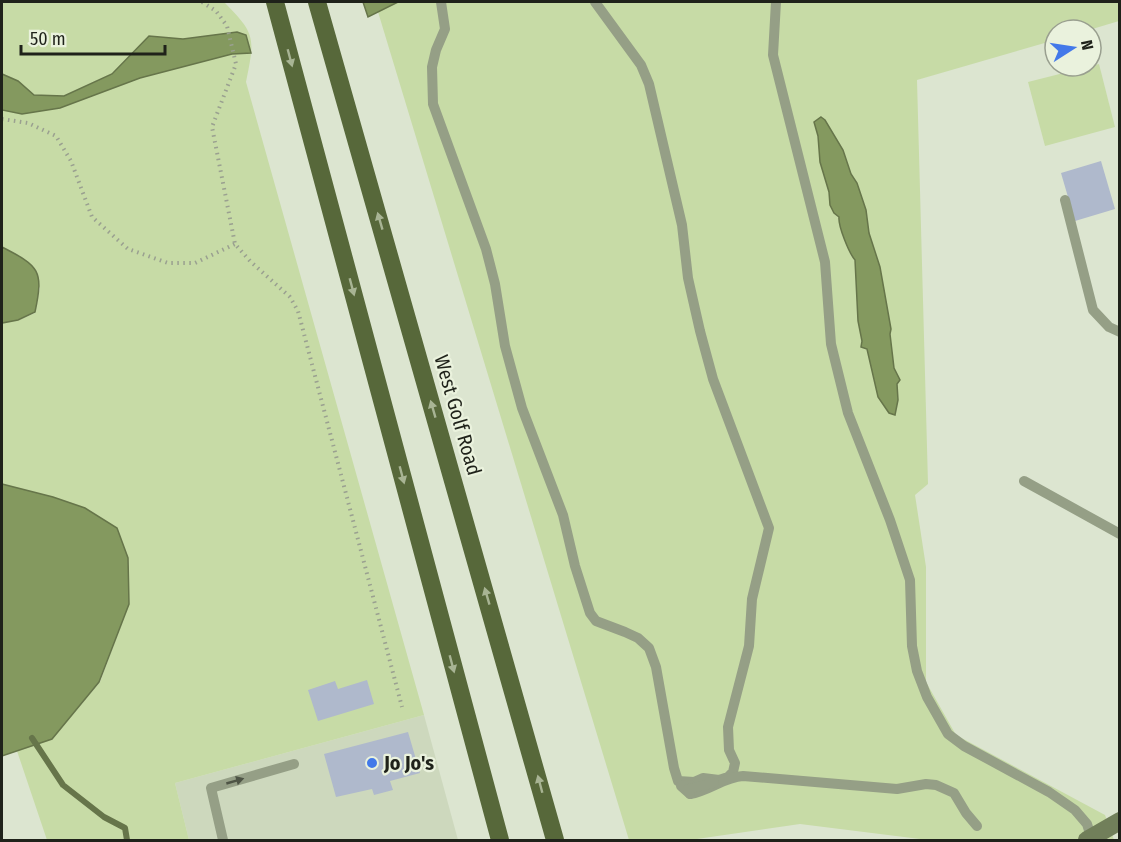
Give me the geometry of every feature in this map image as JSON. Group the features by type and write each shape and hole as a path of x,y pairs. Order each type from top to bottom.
{"main road":[{"path":"275,2 500,840"},
{"name":"West Golf Road","path":"317,2 555,840"}],"street":[{"path":"1090,840 1119,821"}],"lane":[{"path":"595,2 641,65 649,84 682,225 692,301 702,341 719,398 769,528 752,599 748,646 728,727 729,750 735,763 750,777"},
{"path":"776,2 773,55 825,262 831,344 848,413 890,520 910,580 912,646 917,671 932,707 948,734 964,746 1068,804 1088,824 1090,840"},
{"path":"442,6 445,29 432,67 434,104 486,249 495,284 505,346 522,408 563,515 575,566 590,613 596,621 638,638 649,648 656,667 678,782 694,782 703,778 718,780 728,777 733,772 735,763"},
{"path":"1065,200 1093,310 1114,330"},
{"path":"1024,481 1119,534"},
{"path":"223,840 211,788 294,764"},
{"path":"690,794 736,776 897,789 926,784 936,785 954,793 977,826"}],"path":[{"path":"202,2 216,11 227,26 236,64 212,127 234,244 290,297 298,311 402,707"},
{"path":"2,118 28,123 56,136 71,161 92,217 128,249 168,263 195,263 234,244"}],"shaded area":[{"path":"2,2 224,2 247,30 250,37 251,55 246,82 424,715 175,783 189,840 47,840 17,751 52,739 100,682 129,604 128,558 117,528 53,497 2,484 2,323 19,320 35,313 40,288 2,247"},
{"path":"363,2 398,2 368,17"},
{"path":"375,2 1119,2 1119,21 1103,26 1103,18 1043,18 1043,43 917,80 928,484 915,495 926,567 926,682 956,735 1105,815 1114,840 928,840 800,824 690,840 629,840"},
{"path":"237,32 246,35 251,53 232,54 140,78 60,108 22,114 2,110 2,74 18,81 34,95 64,96 112,74 149,36 183,39"},
{"path":"1044,78 1103,78 1115,127 1045,146 1028,82"},
{"path":"821,117 843,150 866,210 869,233 880,267 891,329 894,368 900,380 897,384 898,400 895,415 889,413 878,397 867,349 861,347 855,260 844,239 839,217 830,205 814,122"},
{"path":"2,247 31,265 36,271 39,287 35,312 18,320 2,323"},
{"path":"2,484 85,508 117,528 128,558 129,604 99,682 52,739 2,756"},
{"path":"424,715 458,840 189,840 175,783"}],"building":[{"path":"1101,161 1115,209 1075,221 1061,173"},
{"path":"367,680 374,704 318,721 308,690 335,681 338,689"},
{"name":"Jo Jo's","path":"408,732 420,773 390,781 393,790 374,795 372,789 336,797 324,754"}],"waterway":[{"path":"32,738 63,785 104,817 125,828 127,840"}],"place":[{"name":"Jo Jo's","path":"372,763"}]}
